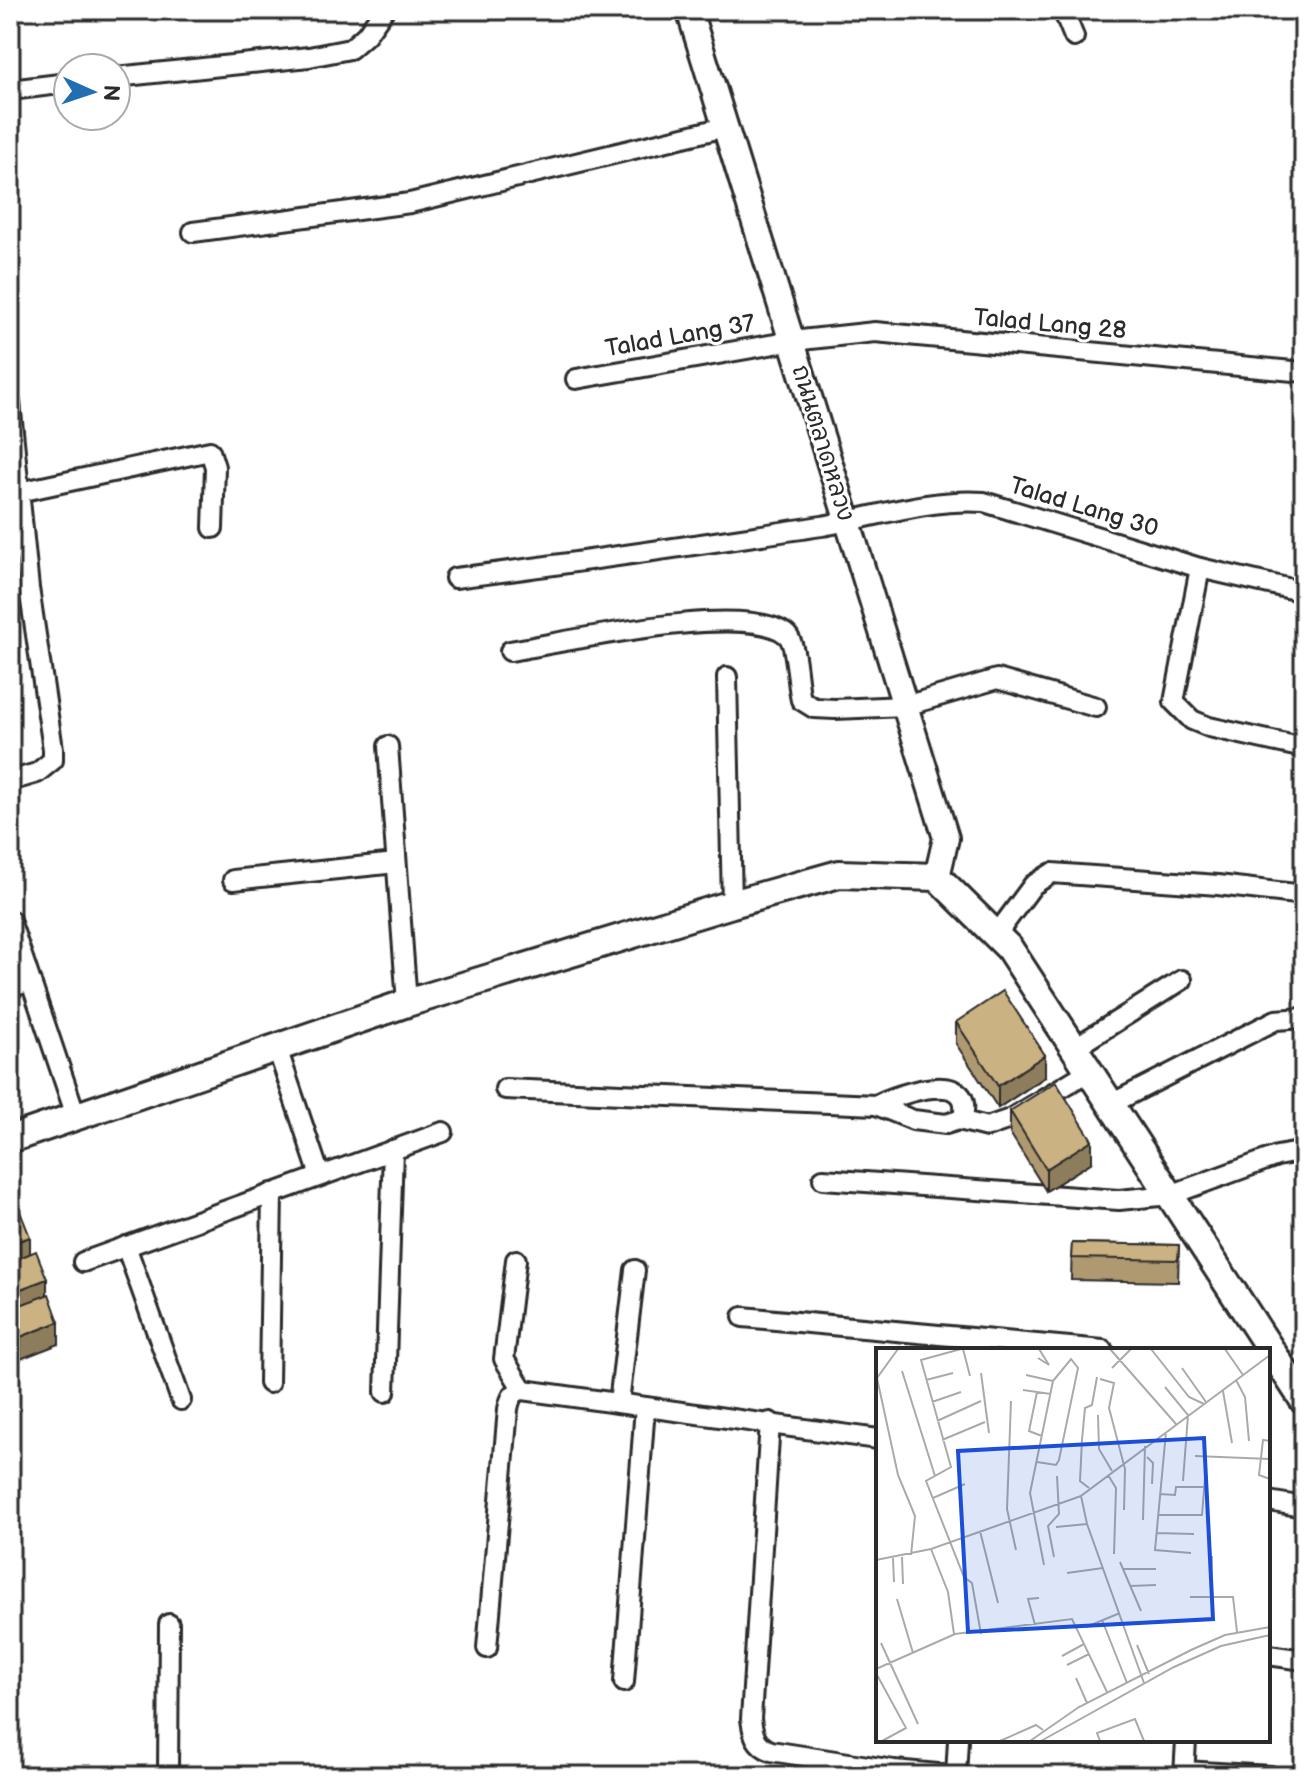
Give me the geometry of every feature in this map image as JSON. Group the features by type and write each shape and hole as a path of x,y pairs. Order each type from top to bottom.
{"main road":[{"path":"10,1139 407,1003 732,904 839,874 937,877 1009,948 1304,1401"}],"street":[{"path":"132,75 309,57 350,49 366,35 384,10"},
{"name":"ถนนตลาดหลวง","path":"689,10 946,838 937,877"},
{"path":"1063,10 1074,37"},
{"path":"10,90 52,85"},
{"path":"193,232 410,203 725,127"},
{"name":"Talad Lang 28","path":"792,341 875,332 1304,372"},
{"name":"Talad Lang 37","path":"576,379 792,341"},
{"path":"10,402 29,588 53,749 53,760 45,768 10,781"},
{"path":"19,492 210,451 215,467 213,528"},
{"name":"Talad Lang 30","path":"455,578 848,522 956,500 984,502 1200,568 1304,592"},
{"path":"1200,568 1174,702 1192,720 1209,727 1304,748"},
{"path":"510,651 667,625 737,621 786,633 792,641 801,700 807,705 835,709 905,706 997,679 1096,707"},
{"path":"727,677 732,904"},
{"path":"388,746 407,1003"},
{"path":"233,880 396,863"},
{"path":"996,935 1033,885 1052,873 1218,885 1304,895"},
{"path":"10,920 76,1116"},
{"path":"1074,1048 1182,980"},
{"path":"10,988 30,981"},
{"path":"1111,1104 1276,1020 1304,1018"},
{"path":"277,1048 320,1176"},
{"path":"959,1120 987,1127 1002,1123 1089,1071"},
{"path":"505,1089 876,1105 913,1120 946,1124 963,1117 965,1103 960,1092 952,1088 903,1094 876,1105"},
{"path":"83,1262 443,1132"},
{"path":"385,1392 393,1150"},
{"path":"823,1179 1096,1200 1170,1195 1277,1156 1304,1151"},
{"path":"269,1383 272,1193"},
{"path":"126,1246 181,1400"},
{"path":"516,1260 504,1359 523,1390"},
{"path":"619,1403 635,1270"},
{"path":"743,1317 1079,1348"},
{"path":"487,1648 508,1409 510,1398 516,1392 523,1390 770,1422 876,1439"},
{"path":"624,1682 645,1407"},
{"path":"770,1422 751,1719 755,1738 771,1751 894,1770 958,1776 958,1742"},
{"path":"1270,1501 1304,1507"},
{"path":"168,1776 169,1624"},
{"path":"1270,1655 1304,1660"},
{"path":"1186,1742 1184,1774 1270,1776"}],"building":[{"path":"1003,991 1045,1055 998,1086 956,1022"},
{"path":"1056,1082 1092,1140 1046,1169 1010,1111"},
{"path":"19,1209 30,1237 10,1244 10,1213"},
{"path":"1072,1243 1179,1245 1178,1260 1071,1258"},
{"path":"36,1251 47,1279 10,1293 10,1262"},
{"path":"49,1294 59,1322 10,1341 10,1309"}]}
